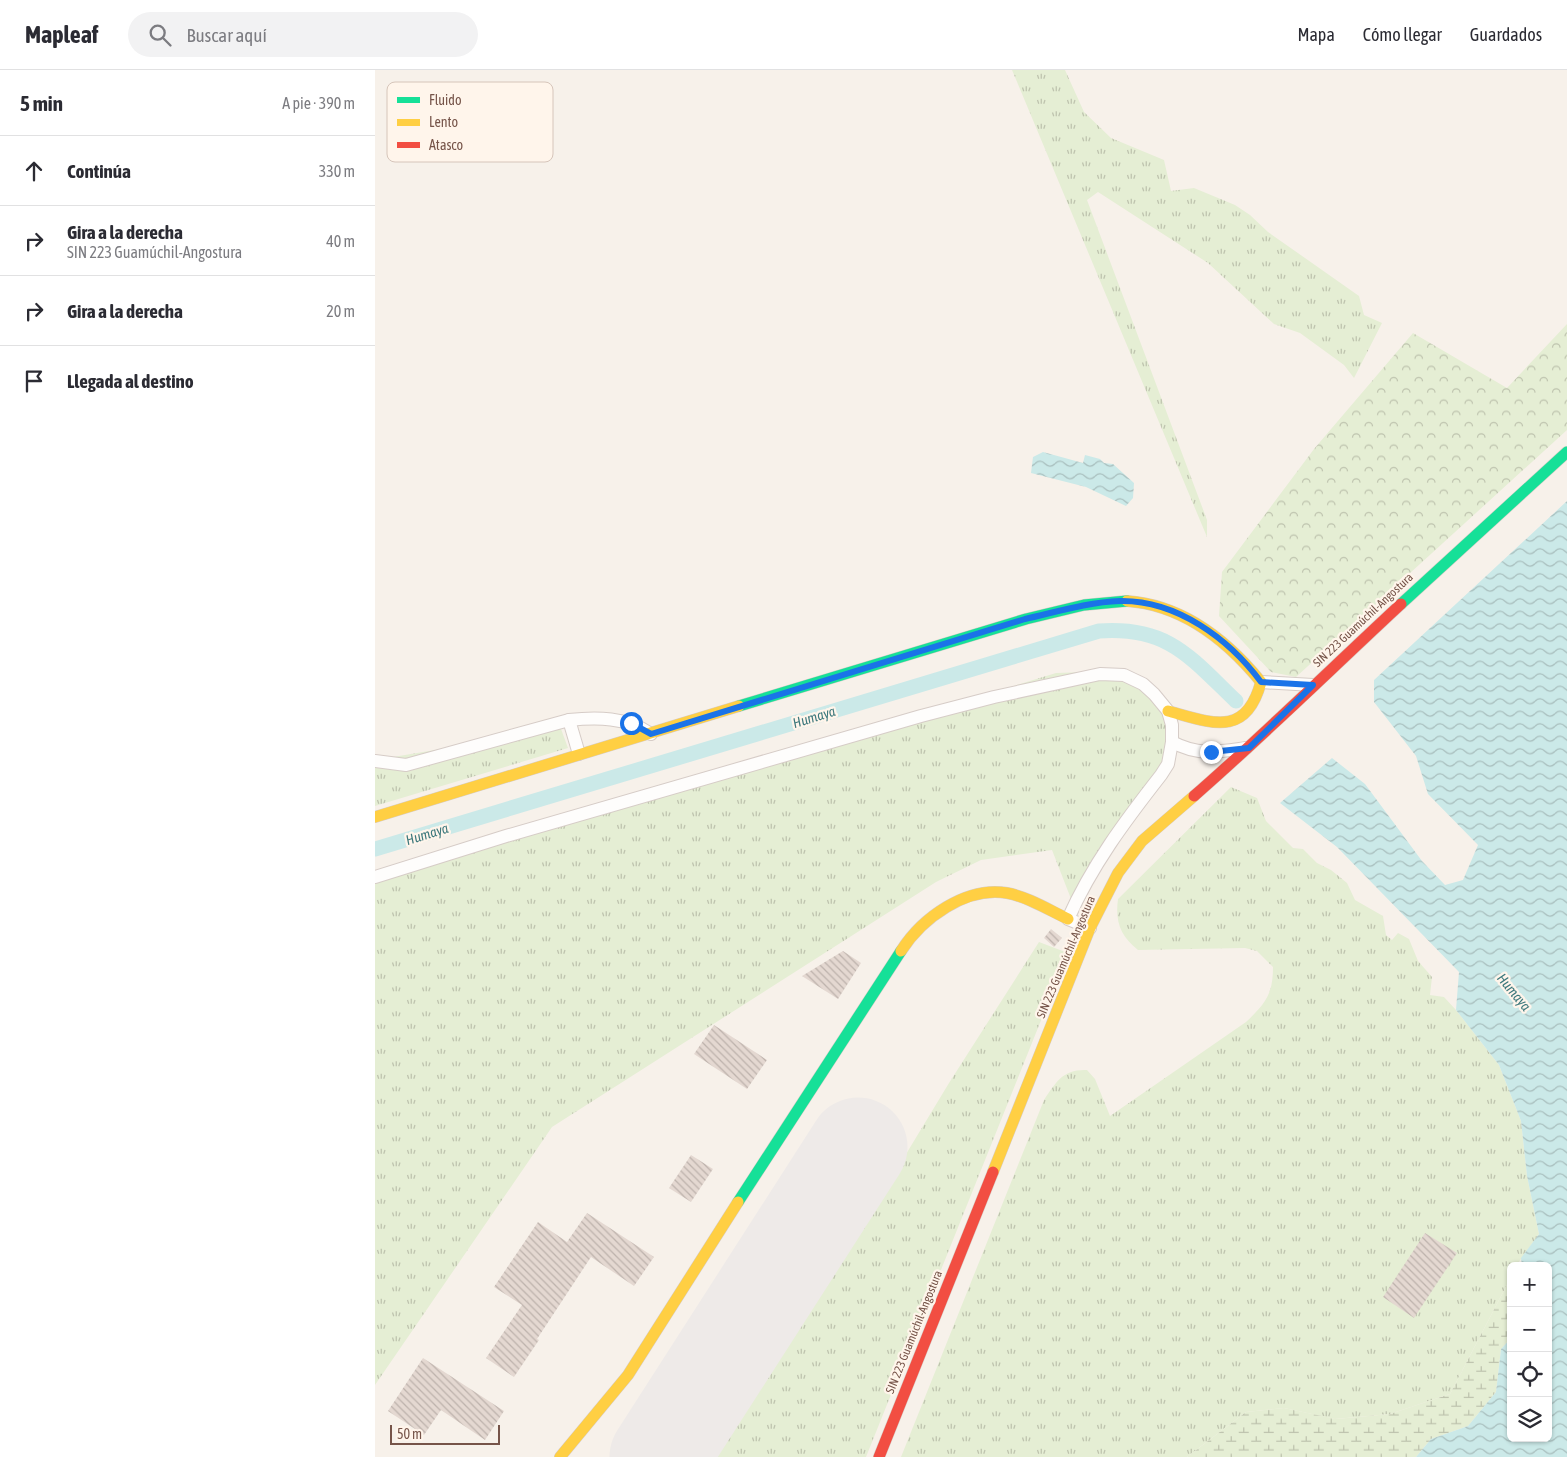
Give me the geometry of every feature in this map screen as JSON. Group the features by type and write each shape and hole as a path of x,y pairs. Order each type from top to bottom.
{"street":[{"name":"SIN 223 Guamúchil-Angostura","path":"879,1457 1090,928 1118,873 1142,841 1249,748 1313,685 1567,452"},
{"path":"375,817 1025,619 1073,607 1120,601 1153,605 1183,616 1211,632 1244,659 1261,682 1255,707 1244,718 1229,723 1167,711"},
{"path":"375,877 506,836 912,719 1062,681 1100,674 1124,675 1143,684 1167,711 1172,725 1172,742 1168,764 1107,846 1068,918"},
{"path":"1261,682 1313,685"},
{"path":"375,761 406,765 569,720 609,719 641,727 651,734"},
{"path":"569,720 579,754"},
{"path":"1172,742 1187,750 1199,752 1249,748"},
{"path":"560,1457 628,1375 797,1108 845,1040 911,935 943,909 980,892 1007,893 1020,897 1090,928"}],"green space":[{"path":"1012,70 1065,70 1084,112 1111,138 1164,160 1171,191 1194,188 1235,205 1250,215 1268,232 1359,296 1364,315 1382,323 1354,378 1344,365 1300,333 1274,324 1208,263 1098,192 1087,200 1207,520 1207,537"},
{"path":"1567,324 1567,430 1296,677 1271,672 1219,616 1222,572 1314,449 1413,333 1507,388"},
{"path":"1115,671 1172,710 1171,763 1073,904 1052,850 981,860 936,882 552,1127 375,1385 375,878 671,792 1056,673"},
{"path":"561,729 568,748 375,806 375,760"},
{"path":"1231,787 1257,798 1266,821 1293,848 1303,849 1317,863 1331,870 1347,883 1355,900 1383,916 1386,935 1392,940 1398,933 1409,939 1418,961 1432,977 1430,995 1444,997 1499,1065 1521,1121 1527,1176 1539,1234 1519,1262 1507,1262 1507,1285 1450,1394 1390,1414 1335,1419 1284,1408 1246,1412 1187,1457 901,1457 1044,1100 1057,1082 1066,1074 1087,1070 1095,1079 1110,1116 1246,1022 1267,998 1273,977 1273,967 1257,951 1245,948 1138,950 1123,934 1120,927 1117,914 1118,899"},
{"path":"1039,942 1068,953 866,1457 679,1457 872,1156 897,1169 949,1083"},
{"path":"1507,1285 1507,1342 1501,1349 1496,1392 1468,1426 1431,1439 1416,1457 1187,1457 1246,1412 1284,1408 1336,1419 1390,1414 1450,1394"}],"water":[{"path":"1043,452 1083,463 1085,455 1100,459 1104,463 1113,464 1134,483 1133,498 1126,506 1086,487 1031,473 1033,457"},
{"path":"1567,501 1567,1457 1416,1457 1431,1439 1468,1426 1496,1392 1501,1349 1507,1342 1507,1442 1552,1442 1552,1262 1522,1262 1521,1258 1539,1234 1527,1176 1521,1121 1499,1065 1456,1010 1459,972 1337,847 1280,803 1332,758 1365,784 1422,861 1445,885 1463,880 1478,845 1428,794 1416,756 1374,702 1374,680"}],"building":[{"path":"1051,929 1062,938 1054,947 1044,938"},
{"path":"843,951 861,963 838,999 802,976"},
{"path":"714,1025 767,1060 747,1089 694,1054"},
{"path":"691,1155 713,1169 691,1202 669,1188"},
{"path":"587,1213 654,1257 634,1286 591,1257 514,1377 486,1358 522,1305 494,1287 538,1222 567,1242"},
{"path":"1425,1233 1457,1253 1414,1318 1383,1297"},
{"path":"423,1358 504,1411 485,1440 441,1410 424,1435 388,1411"}],"waterway":[{"name":"Humaya","path":"375,849 1099,631 1123,631 1161,639 1191,658 1236,701"}],"runway":[{"path":"659,1457 858,1147"}],"traffic: fast":[{"path":"1401,604 1567,452"},
{"path":"739,706 1026,619 1084,605 1127,601"},
{"path":"738,1202 901,951"}],"traffic: slow":[{"path":"1127,601 1167,609 1202,627 1233,652 1261,682 1255,700 1246,712 1237,719 1213,722 1168,711"},
{"path":"375,817 739,706"},
{"path":"993,1172 1090,928 1118,873 1142,841 1194,796"},
{"path":"901,951 933,916 947,907 976,894 992,892 1015,895 1068,919"},
{"path":"560,1457 628,1375 738,1202"}],"traffic: jam":[{"path":"1194,796 1273,725 1401,604"},
{"path":"879,1457 993,1172"}],"route":[{"path":"631,723 651,734 1025,619 1073,607 1120,601 1153,605 1183,616 1211,632 1244,659 1261,682 1313,685 1249,748 1211,752"}]}
